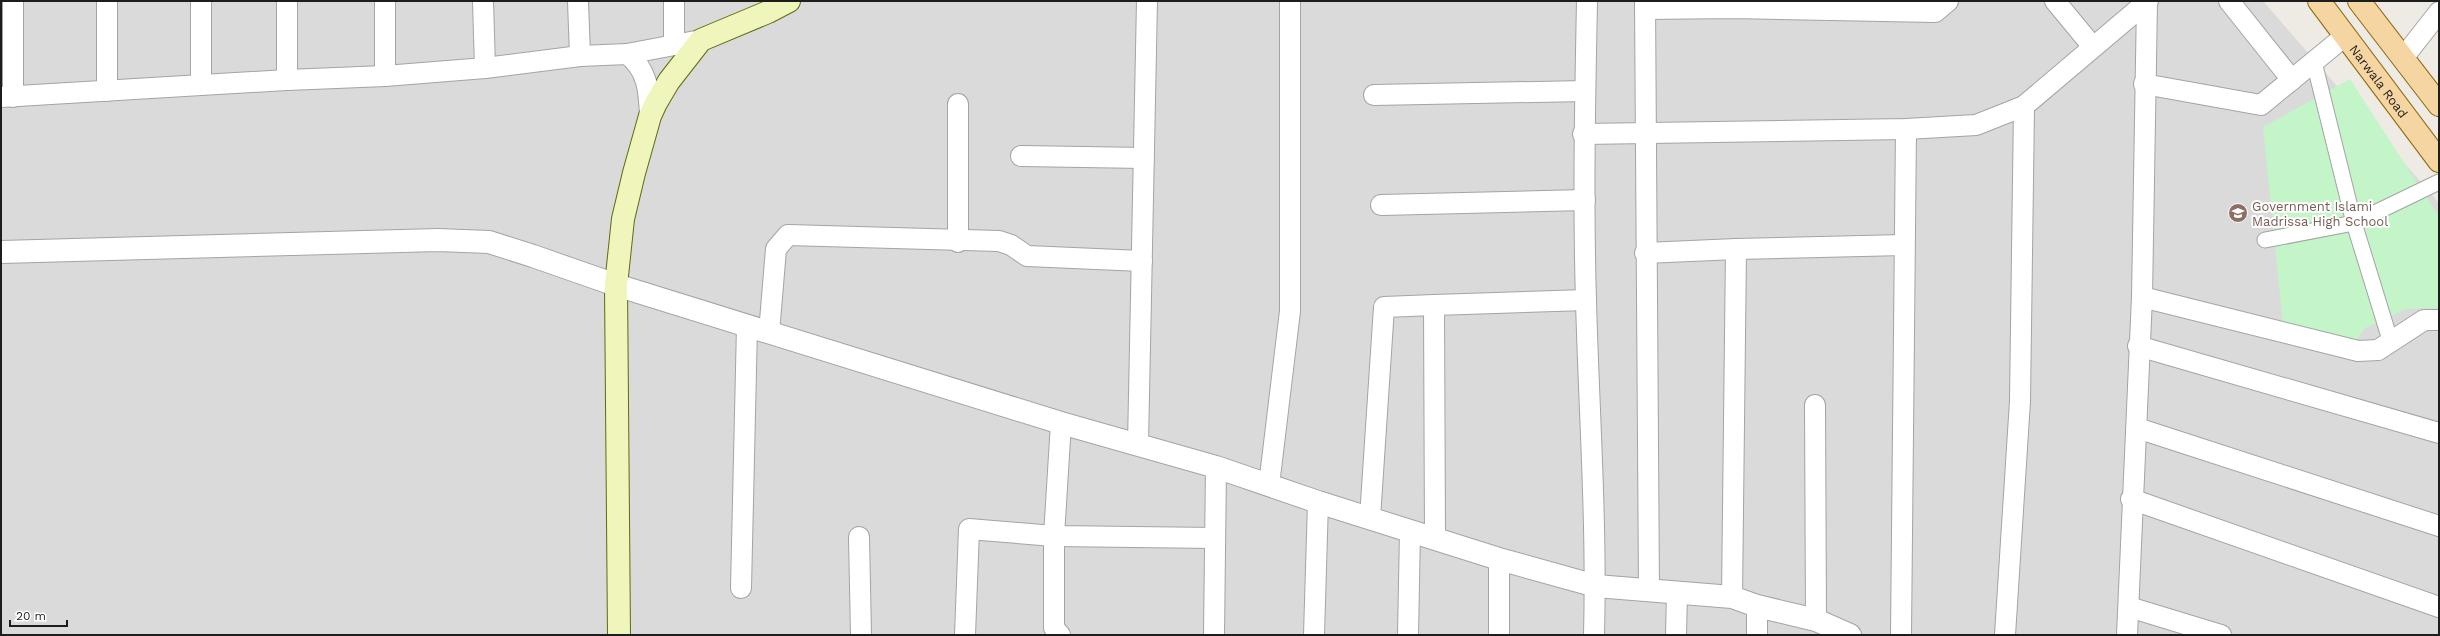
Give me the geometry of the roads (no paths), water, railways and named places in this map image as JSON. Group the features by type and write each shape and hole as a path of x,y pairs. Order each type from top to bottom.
{"main road":[{"path":"619,635 616,285 624,220 650,116 669,81 701,40 768,7 789,1"},
{"name":"Narwala Road","path":"2319,1 2439,161"},
{"path":"2359,1 2439,105"}],"street":[{"path":"13,1 7,97 287,80 385,76 485,68 580,56 627,54 701,40"},
{"path":"107,1 107,91"},
{"path":"201,1 201,85"},
{"path":"287,1 287,80"},
{"path":"385,76 386,1"},
{"path":"483,1 485,68"},
{"path":"578,1 580,56"},
{"path":"674,1 674,45"},
{"path":"1138,444 1147,1"},
{"path":"1269,485 1290,311 1290,1"},
{"path":"1587,1 1583,134 1586,300 1596,586 1594,635"},
{"path":"1649,591 1645,254 1645,5 1810,5 1935,12 1948,1"},
{"path":"2055,1 2093,48"},
{"path":"2229,1 2292,80"},
{"path":"1583,134 1906,129 1976,125 2024,106 2148,2"},
{"path":"2127,635 2131,499 2137,428 2138,346 2142,296 2144,84 2148,2"},
{"path":"2403,58 2439,12"},
{"path":"2144,84 2261,105 2345,36"},
{"path":"627,54 635,60 646,79 650,116"},
{"path":"2314,62 2354,222 2390,343"},
{"path":"1374,95 1585,91"},
{"path":"958,104 958,242"},
{"path":"2004,635 2020,401 2024,106"},
{"path":"1901,635 1906,129"},
{"path":"1021,156 1144,158"},
{"path":"2265,240 2354,222 2439,182"},
{"path":"1381,205 1585,200"},
{"path":"769,333 776,249 788,235 958,242 999,241 1011,245 1027,256 1142,261"},
{"path":"1,252 438,240 489,242 616,285 769,333 1061,423 1216,467 1318,502 1410,531 1435,537 1499,559 1596,586 1732,597 1757,606 1816,620 1842,634"},
{"path":"1645,254 1736,249 1904,245"},
{"path":"1732,597 1736,249"},
{"path":"2142,296 2358,351 2378,350 2424,320 2439,320"},
{"path":"1370,518 1384,307 1586,300"},
{"path":"1434,305 1435,537"},
{"path":"741,588 747,326"},
{"path":"2138,346 2439,433"},
{"path":"1815,405 1816,620"},
{"path":"1060,635 1054,628 1054,536 1061,423"},
{"path":"2137,428 2439,526"},
{"path":"1214,635 1216,467"},
{"path":"2131,499 2439,608"},
{"path":"1314,635 1318,502"},
{"path":"965,635 969,529 1054,536 1215,538"},
{"path":"1408,635 1410,531"},
{"path":"859,537 861,635"},
{"path":"1499,559 1499,635"},
{"path":"1676,635 1677,592"},
{"path":"1757,606 1757,635"},
{"path":"2129,607 2221,635"}],"place":[{"name":"Government Islami Madrissa High School","path":"2238,213"}]}
